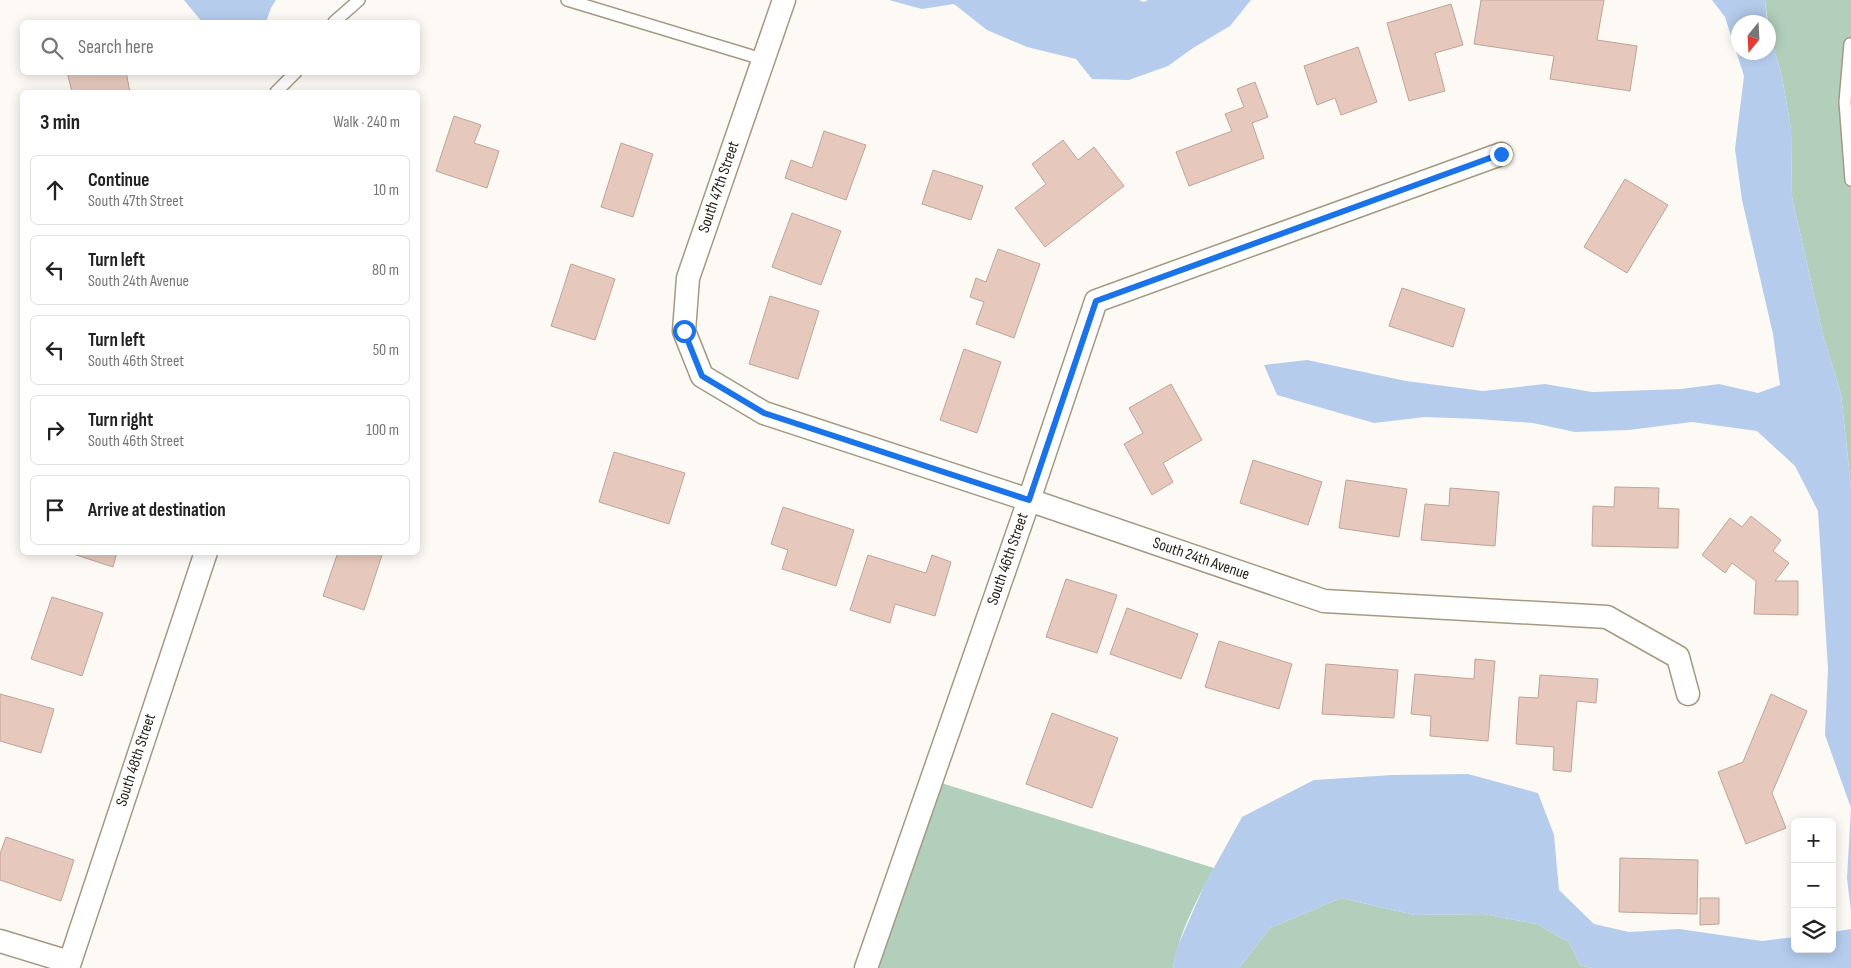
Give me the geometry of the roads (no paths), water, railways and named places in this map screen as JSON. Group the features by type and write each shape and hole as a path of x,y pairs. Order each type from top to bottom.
{"street":[{"name":"South 47th Street","path":"702,376 684,331 688,278 781,8"},
{"name":"South 46th Street","path":"866,968 1029,500 1096,301 1501,154"},
{"name":"South 24th Avenue","path":"702,376 764,413 1029,500 1324,601 1607,617 1678,657 1688,694"},
{"name":"South 48th Street","path":"68,965 205,555"},
{"path":"0,940 68,965"}],"lane":[{"path":"336,20 359,0"},
{"path":"568,0 762,59"},
{"path":"1850,44 1845,102 1851,180"},
{"path":"278,90 293,75"}],"water":[{"path":"184,0 276,0 267,20 200,20"},
{"path":"889,0 1139,0 1144,2 1148,0 1251,0 1230,26 1193,48 1168,66 1129,80 1092,79 1076,59 1027,47 987,30 954,4 922,9"},
{"path":"1712,0 1765,0 1766,15 1731,15 1731,36 1725,17"},
{"path":"1776,56 1782,77 1791,129 1792,197 1823,335 1841,394 1851,487 1851,808 1825,735 1828,669 1818,511 1795,466 1757,431 1692,422 1629,430 1575,432 1533,423 1477,419 1425,417 1374,423 1277,395 1264,365 1307,360 1406,381 1483,391 1545,384 1592,392 1681,389 1719,384 1758,393 1780,385 1773,334 1742,200 1735,149 1744,76 1739,60 1776,60"},
{"path":"1468,774 1538,793 1554,835 1559,890 1594,924 1629,932 1679,929 1762,941 1791,937 1791,953 1836,953 1836,931 1851,929 1851,968 1591,968 1580,965 1569,942 1537,924 1483,914 1415,915 1341,898 1270,928 1239,968 1173,968 1176,950 1205,884 1242,817 1314,780 1392,775"},
{"path":"1851,808 1851,912 1847,878"}]}
